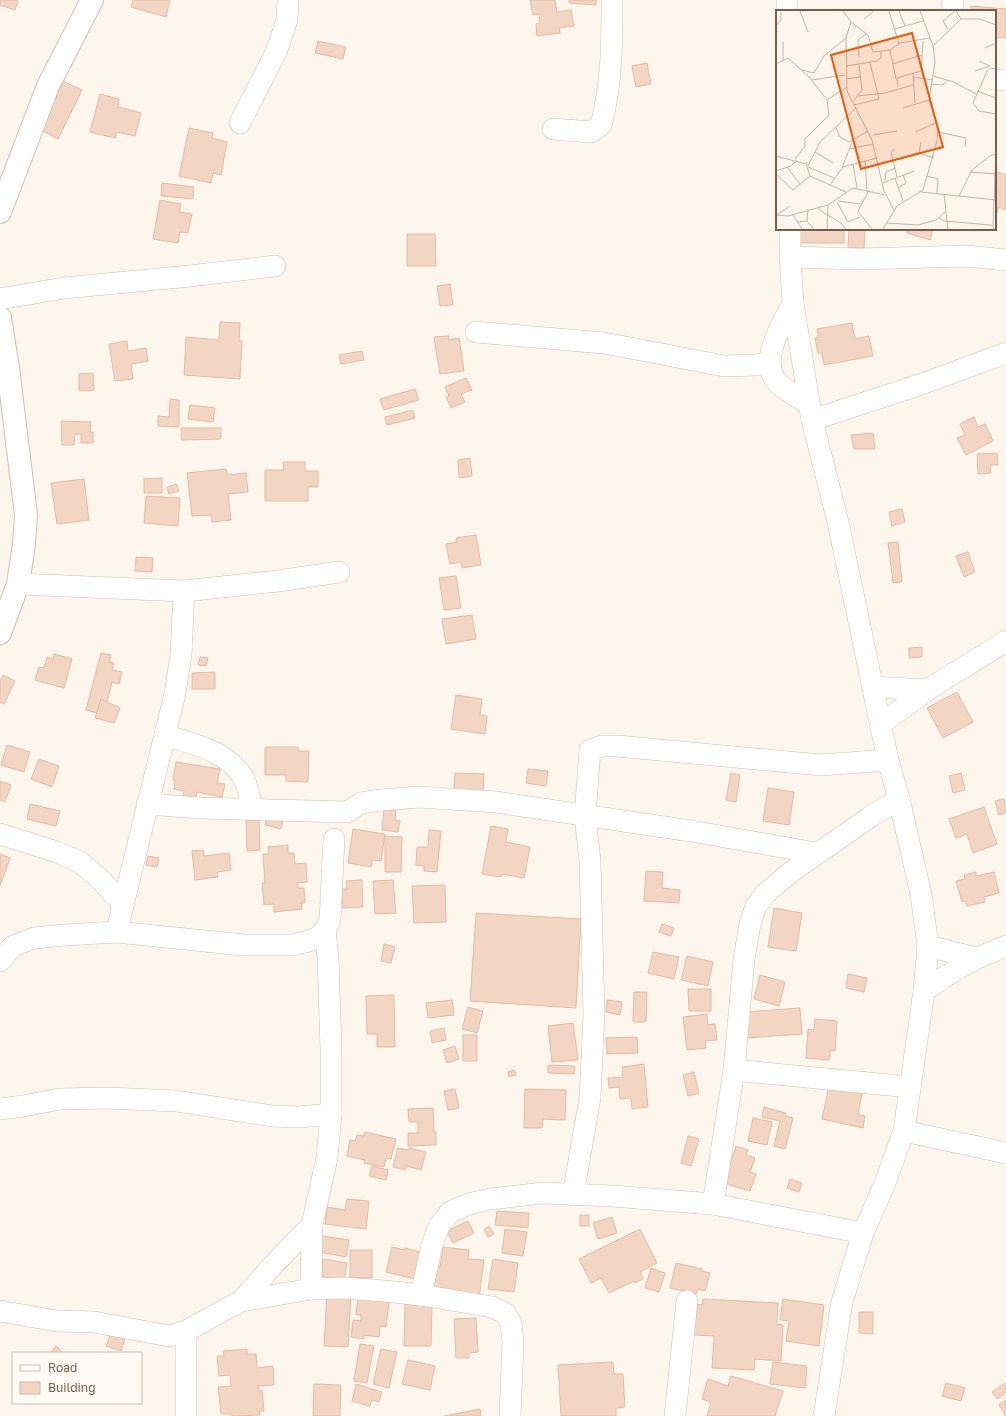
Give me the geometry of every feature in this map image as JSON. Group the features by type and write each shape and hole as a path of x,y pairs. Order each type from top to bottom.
{"street":[{"path":"0,212 4,188 48,86 92,0"},
{"path":"240,123 277,50 287,20 288,0"},
{"path":"553,129 591,132 601,125 607,105 610,75 612,0"},
{"path":"952,10 953,0"},
{"path":"790,230 790,257 794,303 811,412 838,522 888,760 899,799 921,894 928,946 924,991 904,1131 883,1188 863,1233 842,1302 824,1416"},
{"path":"790,257 859,259 966,256 1006,260"},
{"path":"0,299 64,288 275,266"},
{"path":"794,303 780,328 772,350 770,362 773,375 779,384 811,412"},
{"path":"0,318 8,368 26,515 24,544 18,584 0,633"},
{"path":"476,332 604,343 724,366 756,366 770,362"},
{"path":"811,412 919,385 1006,353"},
{"path":"18,584 184,591 278,581 339,572"},
{"path":"118,932 123,905 175,694 181,654 184,591"},
{"path":"881,724 927,690 1006,641"},
{"path":"873,688 927,690"},
{"path":"165,735 203,748 230,760 244,779 252,809"},
{"path":"573,1195 590,1098 594,1014 590,862 585,814 590,750 602,746 821,765 888,760"},
{"path":"148,804 201,808 346,812 361,804 381,800 419,797 496,802 585,814 816,853"},
{"path":"713,1204 734,1070 744,959 750,924 756,906 766,893 816,853 899,799"},
{"path":"0,834 80,862 102,881 123,905"},
{"path":"0,961 13,946 34,938 65,935 118,932 244,945 292,945 309,941 325,930 330,921 334,839"},
{"path":"310,1289 312,1225 328,1158 331,1114 331,1041 328,958 325,930"},
{"path":"928,946 976,958"},
{"path":"924,991 950,972 976,958 1006,946"},
{"path":"734,1070 910,1087"},
{"path":"0,1109 60,1099 108,1098 176,1101 272,1116 299,1117 331,1114"},
{"path":"904,1131 1006,1154"},
{"path":"421,1295 439,1226 450,1212 469,1204 490,1199 543,1193 713,1204 863,1233"},
{"path":"241,1301 312,1225"},
{"path":"0,1311 57,1321 94,1322 169,1336 186,1331 241,1301 310,1289 343,1288 385,1291 421,1295 492,1307 505,1314 511,1323 513,1341 510,1416"},
{"path":"675,1416 687,1301"},
{"path":"186,1331 186,1416"}],"building":[{"path":"0,0 18,1 15,10 0,5"},
{"path":"133,0 170,0 166,17 131,7"},
{"path":"530,0 555,0 557,12 571,10 574,26 559,28 560,33 537,36 536,24 540,23 539,14 533,15"},
{"path":"569,0 596,0 596,5 569,3"},
{"path":"971,6 1006,9 1006,38 996,37 996,10 971,10"},
{"path":"318,41 346,47 343,59 315,53"},
{"path":"647,63 651,84 636,87 632,66"},
{"path":"63,81 82,90 58,139 39,129"},
{"path":"100,94 119,99 118,107 141,113 135,136 117,132 115,138 90,132"},
{"path":"189,128 213,133 212,138 227,142 221,175 213,173 211,183 179,176"},
{"path":"996,171 1006,175 1006,210 999,207 997,213"},
{"path":"162,183 194,187 193,199 161,196"},
{"path":"160,200 181,204 179,212 192,214 188,233 180,232 178,243 153,239"},
{"path":"798,230 844,230 844,243 798,243"},
{"path":"849,230 865,230 864,248 848,248"},
{"path":"908,230 933,230 930,240 907,233"},
{"path":"407,234 435,234 436,266 407,266"},
{"path":"450,284 453,305 440,306 437,286"},
{"path":"220,322 240,323 239,341 242,341 240,379 184,375 186,337 219,340"},
{"path":"852,323 855,339 869,336 873,356 824,365 822,353 818,353 815,338 819,337 817,329"},
{"path":"449,336 449,340 459,338 464,371 440,374 434,337"},
{"path":"127,341 128,351 146,348 148,361 131,364 133,379 115,381 109,344"},
{"path":"362,351 364,360 341,364 339,355"},
{"path":"93,373 94,390 79,391 79,374"},
{"path":"466,378 472,390 461,394 465,402 451,408 446,397 449,396 445,387"},
{"path":"415,389 419,400 384,410 380,399"},
{"path":"170,399 179,400 179,427 158,426 158,416 169,417"},
{"path":"190,405 215,408 213,422 188,419"},
{"path":"413,410 415,418 387,425 385,417"},
{"path":"974,417 978,427 985,424 993,441 966,455 957,438 965,435 960,424"},
{"path":"61,421 91,422 90,432 93,432 93,443 81,443 81,434 75,434 74,445 62,445"},
{"path":"181,428 221,428 221,439 182,440"},
{"path":"873,433 875,449 854,449 851,435"},
{"path":"997,453 998,465 990,465 991,473 978,474 977,454"},
{"path":"470,458 472,476 459,478 458,460"},
{"path":"283,462 305,462 305,471 318,471 318,487 308,487 308,501 265,501 265,470 284,470"},
{"path":"226,469 227,475 246,473 248,492 228,494 231,520 212,522 211,515 192,516 187,473"},
{"path":"162,478 162,493 144,493 144,479"},
{"path":"84,479 89,520 57,524 51,483"},
{"path":"176,484 179,491 169,494 167,487"},
{"path":"146,496 180,498 178,526 144,523"},
{"path":"902,509 905,522 892,526 889,512"},
{"path":"476,535 481,565 462,568 461,562 450,564 446,544 457,542 456,538"},
{"path":"898,542 902,582 893,583 888,543"},
{"path":"968,552 975,572 964,577 956,556"},
{"path":"136,557 153,558 152,572 135,571"},
{"path":"456,576 461,608 444,610 439,578"},
{"path":"472,615 476,639 446,644 442,619"},
{"path":"922,647 922,657 909,658 909,648"},
{"path":"101,653 111,655 109,662 114,663 112,670 122,672 119,684 112,682 104,715 86,710"},
{"path":"54,654 72,659 64,688 35,680 39,667 44,668 47,657 53,659"},
{"path":"200,657 208,658 206,666 198,665"},
{"path":"215,672 215,689 192,689 192,673"},
{"path":"3,675 15,681 4,704 0,702 0,681"},
{"path":"957,692 973,722 943,738 927,708"},
{"path":"456,695 482,699 480,715 487,716 485,734 451,729"},
{"path":"101,699 120,708 114,723 95,718"},
{"path":"7,745 30,752 24,772 1,765"},
{"path":"265,747 298,747 298,751 309,751 308,782 286,781 286,775 265,775"},
{"path":"39,759 59,766 52,787 31,779"},
{"path":"176,762 220,769 217,783 225,784 222,797 197,792 195,802 182,800 184,791 174,789 175,780 173,780"},
{"path":"528,769 548,771 546,786 526,783"},
{"path":"455,773 484,774 483,795 454,794"},
{"path":"731,773 740,775 736,802 726,800"},
{"path":"961,773 965,790 953,793 949,776"},
{"path":"0,781 11,785 5,802 0,800"},
{"path":"768,788 794,792 789,825 763,821"},
{"path":"1004,799 1006,813 999,815 995,801"},
{"path":"30,804 60,811 56,826 27,819"},
{"path":"984,807 997,844 973,853 967,834 956,838 949,819"},
{"path":"384,809 396,811 395,820 400,821 398,832 382,830"},
{"path":"268,812 284,816 281,829 265,825"},
{"path":"259,820 260,850 247,851 246,821"},
{"path":"491,826 508,829 506,842 530,847 524,878 501,874 501,877 482,874"},
{"path":"353,829 385,834 381,861 372,860 371,867 348,863"},
{"path":"429,830 441,831 437,872 424,871 424,866 416,865 417,847 428,847"},
{"path":"385,836 402,837 401,872 385,872"},
{"path":"288,845 288,853 294,853 295,864 306,863 307,882 298,883 298,888 304,888 305,903 301,903 302,909 274,912 274,904 264,905 262,883 265,883 263,854 269,854 268,847"},
{"path":"203,850 204,856 229,853 231,870 217,872 218,877 195,880 192,851"},
{"path":"0,854 10,858 0,886"},
{"path":"148,856 159,858 157,867 146,865"},
{"path":"646,871 663,872 662,888 680,890 679,903 644,901"},
{"path":"976,872 976,876 994,872 999,893 984,897 985,902 967,906 965,901 962,902 956,881 965,879 964,875"},
{"path":"362,880 363,907 343,908 342,889 347,889 346,881"},
{"path":"393,880 396,913 375,914 373,881"},
{"path":"445,885 446,922 414,923 412,886"},
{"path":"774,908 802,913 796,951 768,947"},
{"path":"476,913 581,919 576,1008 470,1001"},
{"path":"662,924 674,928 671,936 659,932"},
{"path":"384,944 395,947 391,963 381,961"},
{"path":"653,952 679,957 674,979 648,973"},
{"path":"687,956 713,962 708,986 681,980"},
{"path":"848,974 867,978 864,992 846,988"},
{"path":"760,975 785,982 779,1006 754,999"},
{"path":"688,989 711,989 711,1011 689,1011"},
{"path":"634,992 647,992 646,1022 633,1022"},
{"path":"394,995 395,1047 377,1047 377,1034 367,1034 366,996"},
{"path":"452,1000 454,1015 428,1018 426,1003"},
{"path":"607,1000 622,1002 620,1015 606,1012"},
{"path":"468,1007 483,1011 477,1033 462,1029"},
{"path":"800,1008 802,1034 746,1038 744,1012"},
{"path":"707,1014 708,1025 715,1024 717,1040 705,1041 706,1048 687,1050 683,1017"},
{"path":"815,1019 837,1021 835,1051 830,1050 829,1060 806,1058 808,1029 814,1030"},
{"path":"573,1023 578,1060 552,1062 548,1026"},
{"path":"444,1028 446,1040 432,1043 430,1031"},
{"path":"463,1035 477,1035 477,1061 463,1061"},
{"path":"637,1037 638,1053 607,1054 606,1038"},
{"path":"455,1046 459,1059 447,1063 443,1050"},
{"path":"644,1064 648,1107 632,1109 631,1098 620,1099 619,1087 609,1088 608,1078 623,1077 622,1067"},
{"path":"548,1065 575,1066 574,1074 548,1073"},
{"path":"514,1070 516,1075 509,1077 508,1072"},
{"path":"694,1072 699,1093 688,1096 683,1075"},
{"path":"829,1086 862,1094 858,1115 865,1116 863,1128 822,1119"},
{"path":"455,1089 459,1108 448,1110 444,1091"},
{"path":"525,1089 566,1090 565,1120 543,1119 542,1128 524,1128"},
{"path":"764,1107 786,1113 785,1116 793,1118 785,1149 774,1146 780,1121 762,1117"},
{"path":"433,1108 436,1145 408,1146 408,1133 418,1133 418,1122 409,1122 408,1109"},
{"path":"753,1118 772,1122 767,1145 748,1141"},
{"path":"365,1132 396,1139 391,1159 386,1158 384,1167 364,1163 365,1160 347,1156 350,1140 355,1141 357,1135 364,1136"},
{"path":"688,1136 699,1139 691,1166 681,1163"},
{"path":"736,1146 748,1150 746,1155 755,1158 750,1172 756,1174 750,1191 724,1183"},
{"path":"398,1148 408,1150 409,1148 426,1152 421,1170 406,1166 405,1170 393,1167"},
{"path":"372,1166 388,1170 386,1180 369,1176"},
{"path":"790,1179 802,1183 799,1192 787,1188"},
{"path":"347,1199 369,1201 366,1229 325,1224 327,1207 345,1210"},
{"path":"497,1211 529,1213 528,1228 495,1225"},
{"path":"580,1215 589,1215 589,1226 580,1226"},
{"path":"612,1217 617,1233 598,1239 593,1223"},
{"path":"468,1221 474,1233 453,1243 447,1231"},
{"path":"489,1226 494,1234 488,1237 484,1229"},
{"path":"505,1229 527,1232 523,1256 502,1253"},
{"path":"640,1229 657,1263 640,1272 643,1279 635,1283 634,1281 609,1293 601,1278 591,1283 579,1259"},
{"path":"322,1236 349,1240 346,1257 319,1252"},
{"path":"392,1247 405,1250 405,1248 420,1252 415,1279 386,1272"},
{"path":"443,1247 469,1250 468,1259 484,1260 479,1299 426,1293 436,1266 440,1267"},
{"path":"350,1250 372,1250 372,1278 350,1277"},
{"path":"323,1259 347,1263 344,1280 320,1276"},
{"path":"493,1259 518,1263 514,1292 488,1289"},
{"path":"676,1263 702,1269 702,1271 710,1273 705,1291 698,1289 696,1294 670,1288"},
{"path":"651,1268 665,1273 659,1292 645,1288"},
{"path":"327,1292 351,1293 348,1347 324,1346"},
{"path":"358,1296 384,1299 383,1301 389,1302 386,1327 380,1326 379,1337 364,1335 364,1339 351,1337 353,1320 361,1321 361,1315 356,1315"},
{"path":"703,1299 778,1303 777,1324 783,1325 781,1361 755,1359 754,1370 712,1368 714,1336 691,1335 693,1304 702,1305"},
{"path":"783,1299 824,1305 819,1346 786,1341 789,1321 780,1320"},
{"path":"405,1304 432,1304 431,1346 404,1346"},
{"path":"859,1312 873,1312 873,1334 859,1333"},
{"path":"476,1318 478,1352 469,1353 469,1358 456,1358 454,1319"},
{"path":"112,1330 126,1335 121,1351 106,1346"},
{"path":"360,1344 374,1346 367,1383 354,1381"},
{"path":"56,1346 62,1352 51,1352"},
{"path":"247,1349 247,1354 256,1354 257,1368 273,1366 274,1385 258,1386 259,1391 262,1390 264,1411 259,1411 260,1415 232,1416 232,1414 221,1414 218,1387 231,1386 230,1375 219,1376 217,1356 224,1356 223,1351"},
{"path":"381,1349 397,1352 389,1388 373,1384"},
{"path":"408,1360 435,1366 430,1390 402,1384"},
{"path":"613,1362 614,1374 623,1374 625,1407 616,1408 616,1416 561,1416 558,1365"},
{"path":"773,1362 807,1366 805,1388 770,1384"},
{"path":"731,1376 783,1391 775,1416 707,1416 711,1402 702,1399 708,1379 728,1386"},
{"path":"946,1383 965,1388 961,1401 942,1396"},
{"path":"1005,1383 1006,1393 997,1399 992,1392"},
{"path":"314,1384 341,1385 340,1416 313,1416"},
{"path":"356,1384 382,1392 379,1402 372,1400 370,1406 352,1401"},
{"path":"1006,1400 1006,1416 999,1405"},
{"path":"480,1409 481,1416 444,1416"}]}
